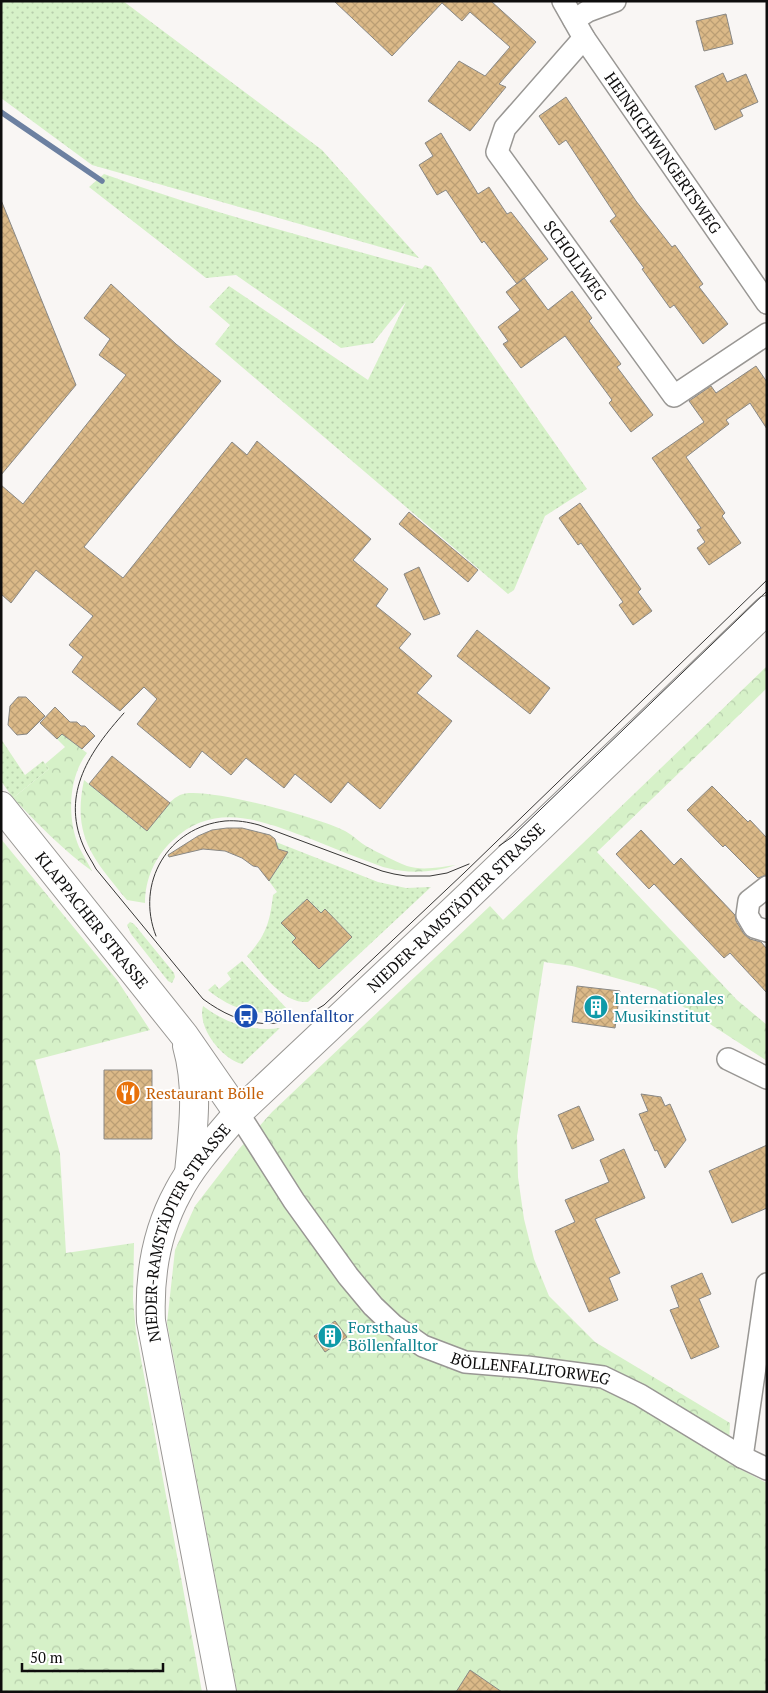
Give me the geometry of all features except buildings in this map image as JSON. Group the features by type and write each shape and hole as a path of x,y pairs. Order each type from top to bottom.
{"main road":[{"name":"NIEDER-RAMSTÄDTER STRASSE","path":"222,1692 151,1321 152,1271 158,1240 177,1193 189,1173 238,1113 466,899 767,610"},
{"name":"KLAPPACHER STRASSE","path":"1,806 184,1035 238,1113"},
{"name":"KLAPPACHER STRASSE","path":"184,1035 192,1064 194,1080 194,1117 189,1173"}],"street":[{"name":"HEINRICHWINGERTSWEG","path":"563,1 579,29 767,303"},
{"path":"579,29 588,11 615,1"},
{"name":"SCHOLLWEG","path":"579,29 505,128 497,152 674,396 767,334"},
{"path":"767,887 749,902 747,915 754,927 767,931"},
{"path":"728,1059 767,1078"},
{"name":"BÖLLENFALLTORWEG","path":"238,1113 294,1201 348,1276 372,1306 423,1346 466,1362 527,1367 603,1377 640,1394 742,1457 767,1469"},
{"path":"742,1457 767,1284"}],"green space":[{"path":"1,1 123,1 322,150 419,258 92,165 1,98"},
{"path":"104,174 262,225 422,269 425,265 431,267 587,489 545,516 514,590 508,594 215,344 230,325 209,307 229,286 368,380 406,302 373,343 341,348 236,275 206,278 89,187"},
{"path":"767,666 767,688 597,852 737,1000 767,1025 767,1061 656,989 572,966 544,962 517,1136 518,1177 524,1219 534,1259 549,1296 595,1342 730,1423 728,1463 767,1483 767,1692 237,1692 167,1323 175,1250 195,1206 239,1149 272,1112 490,906 503,920"},
{"path":"62,734 87,753 76,774 71,799 71,812 75,836 92,871 61,846 13,798 49,769 45,764 65,747 57,739"},
{"path":"1,739 25,775 43,761 49,769 13,798 1,781"},
{"path":"84,780 147,831 166,807 180,795 192,793 211,794 262,804 313,819 348,833 366,846 407,866 438,868 456,865 420,872 392,869 275,826 240,818 222,818 205,821 188,828 172,841 152,869 145,894 145,903 127,900 104,872 88,846 83,832 81,817"},
{"path":"1,839 117,980 150,1030 35,1060 60,1154 66,1253 134,1243 133,1300 136,1332 202,1692 1,1692"},
{"path":"276,842 378,882 406,888 431,887 308,1002 299,1001 282,993 266,979 247,956 259,942 266,928 273,895 277,892 269,881 288,852 275,848","holes":["307,899 321,913 325,909 352,937 319,969 292,942 296,938 282,923"]},
{"path":"130,922 134,924 174,973 175,977 172,983 168,981 131,934 127,925"},
{"path":"242,961 289,1011 266,1013 246,1010 228,1003 208,990 215,984 219,989 231,979 227,973"},
{"path":"203,1006 220,1017 239,1025 259,1029 280,1028 242,1064 234,1061 219,1049 207,1033 202,1015"}],"waterway":[{"path":"1,112 102,181"}],"tram line":[{"path":"124,713 100,742 90,758 77,790 75,808 77,826 87,854 96,869 203,999 218,1009 247,1021 277,1023 292,1020 324,1005 464,873 767,580"},
{"path":"499,846 512,837 767,591"},
{"path":"156,936 151,916 150,897 154,878 161,861 173,846 187,834 205,825 225,821 259,825 382,871 406,876 430,876 447,873 469,864"}],"place":[{"name":"Internationales Musikinstitut","path":"596,1007"},
{"name":"Böllenfalltor","path":"246,1016"},
{"name":"Restaurant Bölle","path":"128,1093"},
{"name":"Forsthaus Böllenfalltor","path":"330,1336"}]}
